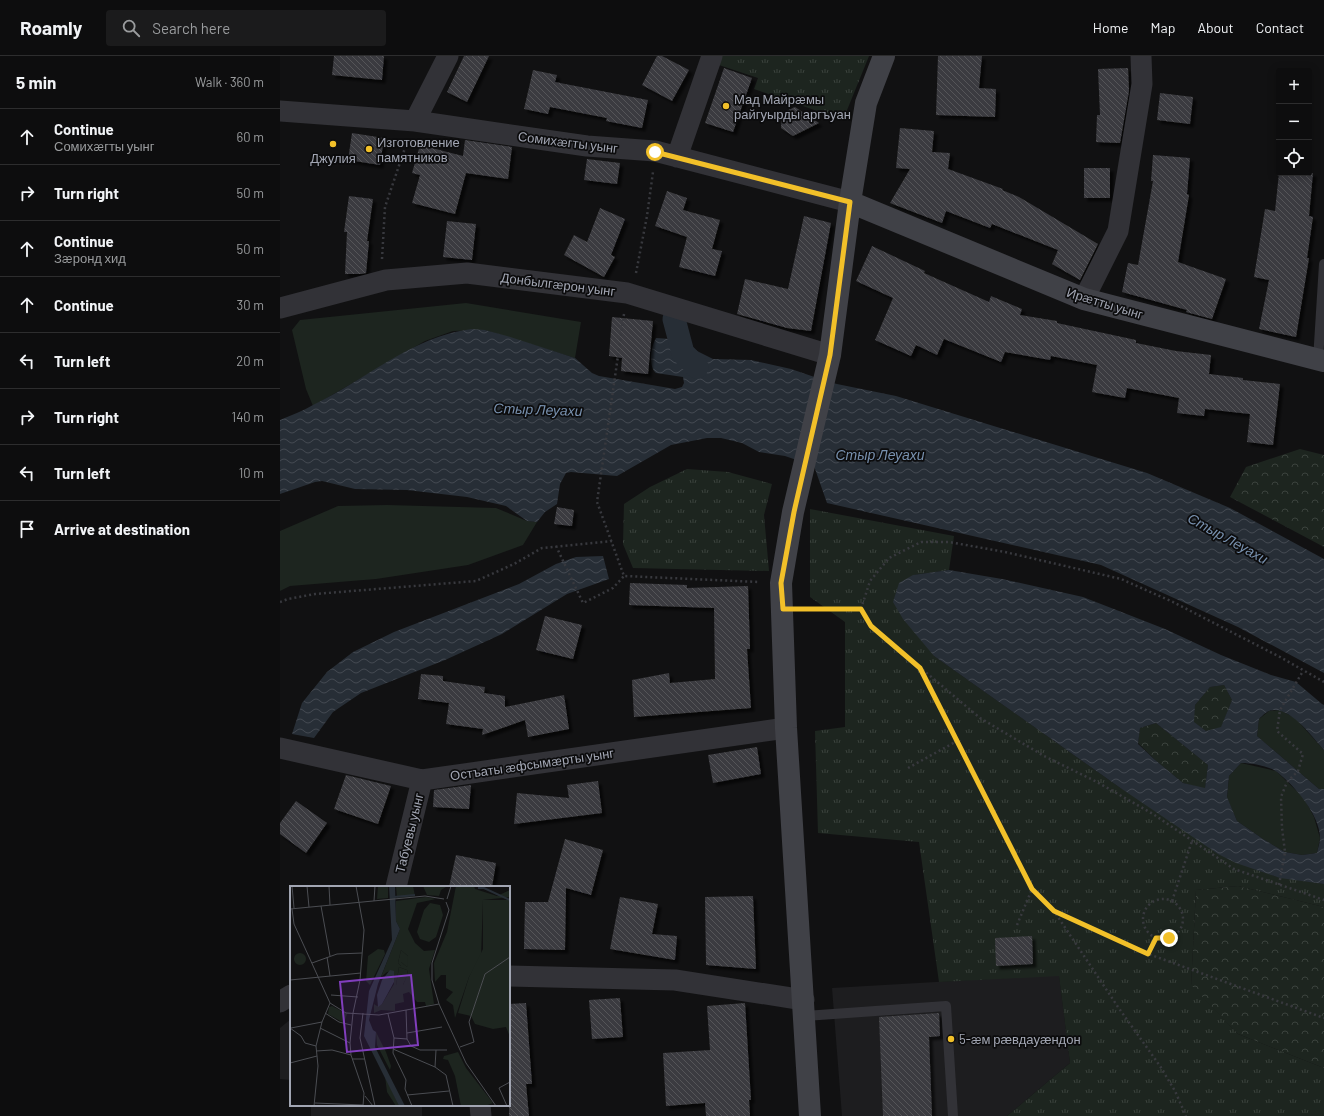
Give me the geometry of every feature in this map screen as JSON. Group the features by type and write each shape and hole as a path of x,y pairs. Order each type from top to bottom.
{"street":[{"path":"415,121 448,56"},
{"path":"677,157 712,56"},
{"path":"810,1116 805,1008 786,728 781,583 794,512 830,355 850,202 866,103 884,56"},
{"path":"1084,299 1118,231 1142,84 1141,56"},
{"name":"Сомихæгты уынг","path":"280,111 415,121 587,146 655,152 850,202"},
{"name":"Ирæтты уынг","path":"850,202 1084,299 1321,361"},
{"name":"Донбылгæрон уынг","path":"280,308 386,280 467,273 627,293 830,355"},
{"name":"Остъаты æфсымæрты уынг","path":"280,748 422,780 786,728"},
{"name":"Табуевы уынг","path":"396,886 422,780"},
{"path":"510,976 675,980 805,1008"},
{"path":"280,1002 290,996"},
{"path":"480,1106 481,1116"}],"lane":[{"path":"1321,361 1324,264"},
{"path":"805,1008 946,1006 953,1116"}],"path":[{"path":"386,280 382,259 385,207 415,121"},
{"path":"624,576 597,502 627,293 635,278 647,216 655,152"},
{"path":"280,602 315,594 476,581 514,564 542,548 612,541"},
{"path":"1324,682 1179,606 1121,579 1005,552 949,542 921,542 889,558 870,581 861,609 871,626 980,718 1044,756 1097,782 1153,814 1234,869 1324,900"},
{"path":"556,546 583,603 612,588 624,576 781,583"},
{"path":"783,609 861,609"},
{"path":"920,668 1032,889 1054,911 1118,1007 1160,1066 1175,1091 1186,1116"},
{"path":"1279,885 1285,852 1282,828 1281,797 1287,782 1298,771 1303,754 1277,731 1280,710 1303,671"},
{"path":"908,768 957,741"},
{"path":"1172,901 1192,840"},
{"path":"1017,926 1032,889"},
{"path":"1159,899 1172,901 1181,911 1182,924 1175,935 1169,938 1156,938 1146,931 1143,918 1144,912 1152,902 1159,899"},
{"path":"1054,911 1148,954 1324,1018"},
{"path":"1148,954 1156,938"}],"shaded area":[{"name":"5-æм рӕвдауӕндон","path":"1059,975 1070,1063 1007,1116 842,1116 832,988"},
{"path":"290,1020 290,1080 280,1079 280,1028"},
{"path":"311,1106 422,1106 422,1116 311,1116"}],"green space":[{"path":"718,56 869,56 843,120 754,89 758,78 716,64"},
{"path":"466,303 581,322 575,358 485,330 453,331 425,341 313,406 306,389 292,330 300,320"},
{"path":"1300,449 1324,455 1324,547 1230,497 1246,467"},
{"path":"687,469 728,472 772,484 764,515 769,571 633,568 623,544 624,504 650,487"},
{"path":"387,505 496,508 527,521 537,522 523,545 468,565 376,579 290,586 280,591 280,531 338,506"},
{"path":"810,509 954,536 949,570 914,575 934,656 1119,787 1274,876 1324,884 1324,907 1238,886 1196,890 1191,985 1238,1034 1324,1068 1324,1116 1007,1116 1070,1063 1059,976 939,982 919,842 818,833 815,731 845,727 845,622 810,597"},
{"path":"1224,685 1232,700 1221,728 1206,731 1193,722 1195,705 1210,687"},
{"path":"1280,710 1295,718 1324,750 1324,789 1319,789 1257,736 1259,719 1269,711"},
{"path":"1156,723 1208,765 1205,789 1183,783 1154,759 1138,743 1140,728"},
{"path":"1241,763 1276,771 1304,798 1314,817 1320,838 1317,853 1302,855 1285,852 1237,821 1227,798 1229,776"},
{"path":"1238,886 1324,907 1324,1068 1238,1034 1191,986 1196,890"}],"water":[{"name":"Стыр Леуахи","path":"472,329 485,330 507,336 575,358 592,373 599,376 675,389 682,387 684,383 683,377 656,373 653,370 651,361 656,338 671,339 713,359 751,360 791,369 832,383 896,396 1147,473 1230,508 1324,559 1324,673 1238,627 1101,565 827,503 814,466 785,456 759,452 742,443 721,438 707,438 671,445 617,476 571,472 566,473 560,484 557,504 545,512 537,522 527,521 506,506 467,497 407,490 355,489 322,481 280,494 280,420 333,395 390,360 429,340 450,333"},
{"path":"603,556 609,579 567,594 502,634 445,660 361,693 333,712 314,738 292,734 302,703 327,672 353,652 394,632 519,584 556,564 576,557"},
{"path":"949,570 1002,579 1083,597 1165,629 1221,655 1271,675 1296,682 1324,705 1324,750 1300,723 1284,712 1277,710 1269,711 1259,719 1257,736 1319,789 1324,789 1324,884 1280,878 1236,863 1218,854 1119,787 934,656 903,619 893,602 899,583 913,575","holes":["1224,685 1232,700 1221,727 1206,731 1194,722 1195,705 1210,687","1156,723 1208,765 1205,788 1183,783 1154,759 1138,744 1140,728","1241,763 1255,764 1270,768 1284,778 1305,801 1316,820 1320,838 1317,853 1302,855 1285,852 1237,821 1227,797 1229,776"]}],"building":[{"path":"334,56 384,56 382,80 332,75"},
{"path":"464,56 489,56 467,102 447,92"},
{"path":"657,56 662,56 689,70 672,101 642,85"},
{"path":"938,56 982,56 979,88 996,89 995,117 936,115"},
{"name":"Мад Майрæмы райгуырды аргъуан","path":"724,68 752,78 733,132 705,123"},
{"path":"1128,68 1129,91 1120,143 1096,142 1097,115 1100,115 1098,69"},
{"path":"533,70 557,75 555,82 648,100 642,128 606,121 607,118 550,107 548,114 524,109"},
{"path":"1160,93 1193,97 1190,124 1157,120"},
{"path":"795,107 819,123 793,136 781,128 782,113"},
{"path":"900,128 934,131 932,152 950,153 948,169 1003,189 1002,190 1019,197 1098,244 1080,280 1052,264 1058,250 992,224 990,228 946,211 942,223 890,203 910,169 896,168"},
{"path":"352,133 384,138 380,165 348,160"},
{"path":"465,140 512,147 508,179 466,173 455,214 412,203 420,175 412,173 420,145 463,156"},
{"path":"1153,155 1190,158 1187,194 1189,195 1178,262 1226,279 1212,319 1186,312 1187,310 1122,292 1128,263 1138,265 1153,181 1151,181"},
{"path":"587,159 620,163 617,184 584,180"},
{"path":"1084,168 1110,168 1110,198 1084,198"},
{"path":"1313,173 1309,216 1313,217 1307,258 1309,258 1296,337 1259,329 1269,280 1254,277 1265,209 1275,211 1279,176 1312,176"},
{"path":"667,191 687,198 683,210 720,220 712,249 722,251 715,276 679,267 687,237 655,226"},
{"path":"349,196 373,199 367,241 369,241 366,273 361,274 345,274 347,232 344,232"},
{"path":"600,208 625,219 611,255 615,257 604,277 564,255 574,235 587,242"},
{"path":"804,216 831,223 811,331 787,328 737,314 745,279 788,289"},
{"path":"447,221 476,224 472,260 443,257"},
{"path":"872,246 925,271 924,273 989,302 991,296 1022,309 1020,315 1057,321 1057,323 1136,340 1136,343 1176,351 1211,355 1209,374 1280,384 1273,445 1247,442 1250,414 1205,409 1204,416 1177,413 1179,398 1127,388 1125,398 1092,392 1097,365 1051,356 1050,360 1005,352 1001,362 944,339 937,355 916,345 911,356 875,340 893,298 856,281"},
{"path":"612,317 653,321 648,374 621,371 622,358 609,356"},
{"path":"557,507 574,510 572,526 554,524"},
{"path":"630,583 687,585 687,588 748,586 750,649 747,649 751,708 634,717 632,680 669,673 670,683 715,679 714,608 629,605"},
{"path":"545,616 582,625 573,659 536,650"},
{"path":"421,674 443,676 443,681 485,687 484,693 505,696 505,707 564,695 569,729 528,737 525,720 482,735 483,729 446,724 449,703 418,699"},
{"path":"757,747 761,774 713,783 708,755"},
{"path":"346,775 391,786 378,824 334,809"},
{"path":"598,781 602,813 514,824 517,793 569,798 567,785"},
{"path":"471,785 469,809 433,807 434,790"},
{"path":"296,801 327,823 306,853 280,834 280,823"},
{"path":"565,839 603,850 591,895 566,888 565,950 524,949 525,902 548,902"},
{"path":"456,855 496,863 492,886 449,886"},
{"path":"753,896 756,969 706,965 705,897"},
{"path":"620,897 658,904 652,934 677,936 675,960 610,949"},
{"path":"1032,936 1033,964 996,966 995,938"},
{"path":"620,998 623,1037 592,1039 589,1000"},
{"path":"526,1003 532,1084 526,1084 529,1116 509,1116 510,1004"},
{"path":"745,1003 751,1100 749,1100 750,1116 706,1116 705,1103 666,1106 663,1053 710,1050 707,1006"},
{"path":"939,1013 940,1036 929,1037 932,1116 883,1116 879,1017"}],"waterway":[{"path":"674,319 683,353 697,367"}],"place":[{"name":"Мад Майрæмы райгуырды аргъуан","path":"726,106"},
{"name":"Джулия","path":"333,144"},
{"name":"Изготовление памятников","path":"369,149"},
{"name":"5-æм рӕвдауӕндон","path":"951,1039"}],"route":[{"path":"655,152 850,202 830,355 794,512 781,583 783,609 861,609 871,626 920,668 1032,889 1054,911 1148,954 1156,938 1169,938"}]}
